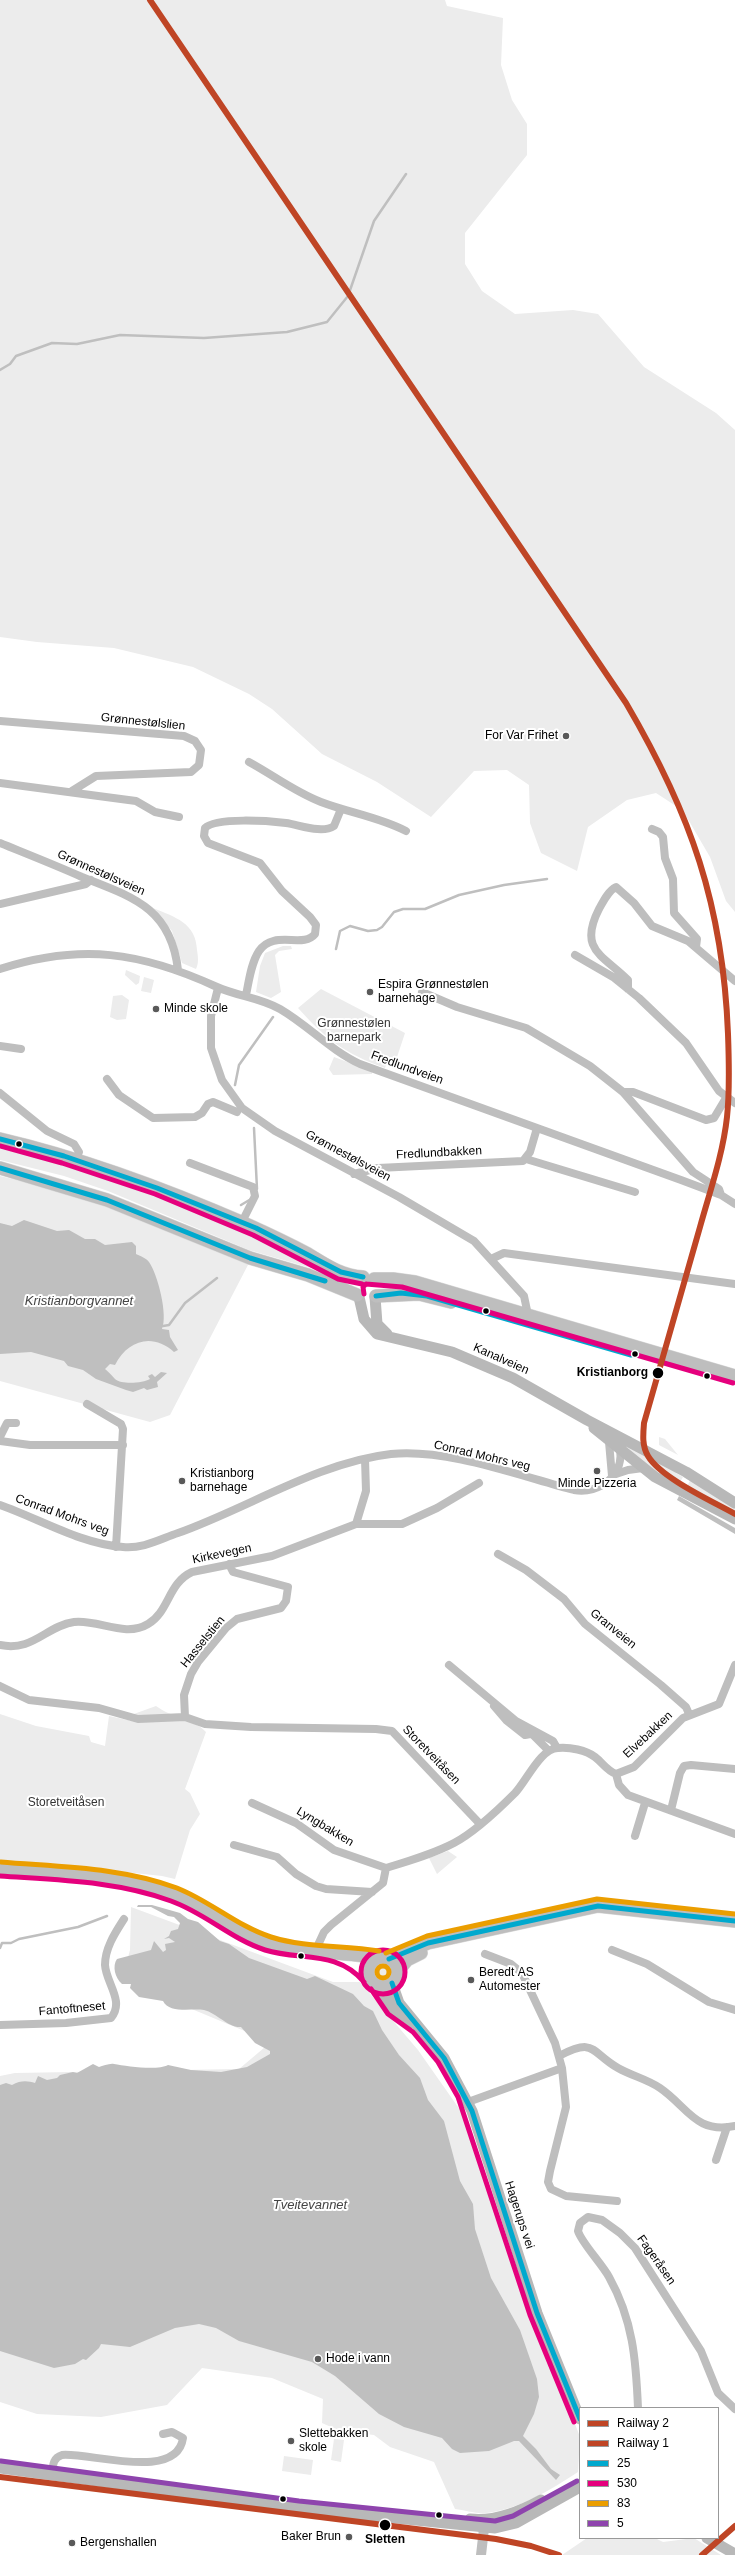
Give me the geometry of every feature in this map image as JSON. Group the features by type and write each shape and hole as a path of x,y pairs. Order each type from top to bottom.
{"main road":[{"path":"0,1139 76,1159 125,1175 226,1216 284,1242 335,1271 368,1278 393,1278 415,1282 528,1315 632,1350"},
{"path":"0,1168 107,1200 250,1258 308,1275 368,1300 376,1296 401,1293 427,1296 632,1350 693,1368 735,1385"},
{"path":"358,1296 356,1284 368,1278"},
{"path":"368,1278 378,1287 376,1296"},
{"name":"Kanalveien","path":"358,1296 364,1318 373,1331 382,1337 430,1345 471,1359 532,1387 587,1420 612,1438 686,1472 735,1503"},
{"name":"Kanalveien","path":"376,1296 377,1324 386,1334 396,1339"},
{"path":"693,1368 735,1376"},
{"name":"Kanalveien","path":"612,1438 620,1451 643,1468 668,1484 735,1519"},
{"path":"0,1869 94,1878 152,1887 194,1903 249,1936 268,1943 285,1948 346,1952 383,1958 395,1964 395,1977"},
{"path":"373,1981 369,1968 383,1958 428,1943 598,1906 735,1921"},
{"path":"331,1952 358,1964 373,1981 385,1986 395,1977 407,1960 419,1953 536,1919"},
{"name":"Hagerups vei","path":"395,1977 395,1996 418,2028 444,2058 468,2102 537,2313 579,2417"},
{"name":"Hagerups vei","path":"373,1981 393,2009 418,2028"},
{"path":"0,2468 298,2508 419,2521 485,2524 503,2527 516,2523 579,2488"},
{"path":"485,2524 525,2508 579,2479"},
{"path":"710,2539 735,2554"}],"street":[{"name":"Grønnestølslien","path":"0,721 184,736 196,741 201,750 199,765 191,772 96,776 72,791"},
{"path":"249,762 299,792 341,809 384,820 406,830"},
{"path":"0,783 72,791 136,801 155,812 179,817"},
{"path":"246,995 254,961 261,948 271,941 278,939 308,939 315,934 316,925 310,917 282,891 260,863 208,844 204,836 205,828 218,822 285,823 325,829 334,826 341,809"},
{"path":"652,829 659,832 663,837 665,858 673,879 674,913 697,939 696,947"},
{"name":"Grønnestølsveien","path":"0,843 138,900 150,910 171,939 178,970"},
{"path":"0,904 86,884 91,880"},
{"path":"628,989 628,980 601,959 594,949 591,939 593,922 614,888 622,890 652,926 681,938 696,947 735,981"},
{"name":"Fredlundveien","path":"0,969 48,956 97,953 124,956 178,970 218,988 246,995 291,1016 334,1050 350,1059 721,1195 735,1204"},
{"path":"575,955 628,989 686,1044 726,1098 735,1103"},
{"name":"Grønnestølsveien","path":"218,988 211,1016 211,1048 217,1070 228,1092 242,1108 260,1122 460,1232 474,1242 524,1296 528,1315"},
{"name":"Fredlundveien","path":"422,992 457,1007 487,1014 537,1034 590,1066 623,1092 684,1163 700,1178 719,1188 721,1195"},
{"path":"0,1046 21,1049"},
{"path":"107,1079 119,1095 153,1118 195,1117 200,1115 208,1104 213,1102 236,1112"},
{"path":"623,1092 642,1095 706,1120 714,1118 726,1098"},
{"path":"0,1093 47,1131 74,1144 79,1152 76,1159"},
{"path":"526,1159 538,1128"},
{"name":"Fredlundbakken","path":"354,1174 378,1168 526,1159 635,1192"},
{"path":"190,1163 253,1187 255,1196 244,1216"},
{"path":"491,1260 504,1254 735,1284"},
{"name":"Conrad Mohrs veg","path":"87,1404 121,1424 123,1445 116,1547"},
{"path":"0,1437 7,1423 16,1423"},
{"path":"612,1438 612,1476"},
{"path":"0,1441 30,1445 123,1445"},
{"name":"Conrad Mohrs veg","path":"0,1506 92,1541 116,1547 145,1545 220,1518 342,1465 365,1459 400,1453 436,1456 582,1492 596,1490 612,1476 619,1465 620,1451"},
{"path":"356,1524 366,1491 365,1459"},
{"name":"Conrad Mohrs veg","path":"612,1476 628,1470 643,1468"},
{"name":"Kirkevegen","path":"0,1645 19,1647 31,1643 72,1622 83,1622 114,1628 137,1629 158,1617 181,1577 204,1568 272,1556 356,1524 402,1524 437,1508 479,1484"},
{"name":"Granveien","path":"498,1554 526,1570 564,1599 584,1624 661,1685 686,1707 689,1714"},
{"name":"Hasselstien","path":"185,1717 184,1695 191,1674 226,1628 237,1619 276,1610 286,1601 288,1586 233,1572 230,1564"},
{"path":"449,1665 516,1721 535,1734 553,1742 557,1748"},
{"name":"Elvebakken","path":"616,1774 634,1767 689,1714 719,1704 735,1665"},
{"name":"Storetveitåsen","path":"0,1686 29,1700 99,1708 138,1719 185,1717 205,1724 251,1727 376,1729 392,1731 480,1824"},
{"path":"535,1734 548,1750"},
{"path":"318,1945 324,1932 383,1883 386,1868 442,1849 456,1842 480,1824 516,1792 529,1777 541,1757 548,1750 557,1748 588,1752 609,1771 616,1774 619,1785 628,1795 645,1803 672,1810 735,1834"},
{"path":"672,1810 680,1773 684,1766 691,1765 735,1769"},
{"name":"Lyngbakken","path":"252,1803 296,1823 334,1850 386,1868"},
{"path":"635,1836 645,1803"},
{"path":"234,1845 277,1857 296,1874 316,1886 326,1889 372,1892"},
{"name":"Fantoftneset","path":"0,2025 66,2023 111,2018 114,2014 116,2001 107,1976 106,1958 110,1942 124,1919"},
{"path":"612,1950 647,1964 709,2002 735,2010"},
{"path":"485,1954 511,1964 522,1973 559,2056 562,2068 566,2107 550,2171 548,2182 551,2189 566,2196 617,2201"},
{"path":"559,2056 578,2047 595,2050 619,2068 661,2088 701,2123 714,2127 731,2127 716,2160"},
{"path":"468,2102 562,2068"},
{"name":"Fageråsen","path":"638,2407 635,2346 628,2321 609,2278 578,2232 580,2223 588,2217 602,2220 624,2236 635,2248 701,2351 718,2393 735,2409"},
{"path":"52,2476 56,2458 62,2455 129,2463 150,2461 174,2454 180,2448 183,2438 172,2432 163,2434"},
{"path":"481,2555 485,2524"}],"green space":[{"path":"0,0 445,0 447,6 503,18 501,65 512,100 527,124 527,155 465,233 465,264 482,291 515,314 573,310 598,314 644,367 716,413 735,430 735,912 726,901 710,857 689,821 679,808 656,793 627,800 588,827 577,871 541,853 530,823 529,785 507,770 474,771 431,817 377,782 322,754 272,709 249,694 193,667 114,648 37,642 0,637"},
{"path":"153,908 183,922 193,933 196,941 198,958 196,969 182,963 172,931"},
{"path":"283,946 291,946 292,949 279,951 275,955 281,992 271,998 256,992 260,966 265,953"},
{"path":"126,970 140,976 139,983 136,985 125,975"},
{"path":"144,977 154,980 151,993 141,991"},
{"name":"Grønnestølen barnepark","path":"321,989 405,1033 395,1063 387,1062 385,1068 358,1057 327,1037 308,1019 298,1008"},
{"path":"122,995 129,1000 126,1019 117,1020 110,1017 113,996"},
{"path":"334,1057 372,1071 372,1074 333,1075 329,1069"},
{"path":"0,1149 49,1160 121,1182 284,1249 314,1264 311,1268 249,1250 108,1191 64,1176 0,1160"},
{"path":"0,1176 82,1196 249,1263 170,1415 150,1422 0,1381"},
{"path":"659,1437 665,1439 678,1455 659,1445"},
{"path":"620,1440 678,1470 676,1473 683,1477 679,1484 671,1484 624,1451"},
{"path":"691,1478 735,1506 735,1517 685,1491"},
{"name":"Storetveitåsen","path":"156,1706 201,1727 206,1732 185,1789 190,1793 200,1814 190,1830 175,1879 162,1876 115,1871 0,1863 0,1714 36,1726 89,1736 91,1742 105,1746 109,1716 132,1721 131,1715"},
{"path":"448,1851 457,1857 437,1874 429,1858"},
{"name":"Tveitevannet","path":"131,1907 333,1982 360,1982 418,2050 465,2117 525,2293 579,2434 578,2472 546,2492 510,2508 486,2513 455,2509 434,2462 390,2447 374,2435 340,2431 322,2423 323,2399 272,2378 202,2368 167,2405 101,2417 37,2414 0,2402 0,2076 15,2073 239,2069 271,2042 122,1980 130,1950"},
{"path":"380,1965 386,1965 390,1969 390,1975 386,1979 380,1979 376,1975 376,1969"},
{"path":"334,2439 344,2440 341,2462 331,2460"},
{"path":"284,2456 313,2460 311,2475 282,2471"},
{"path":"586,2539 657,2539 663,2542 696,2539 721,2555 562,2555"}],"water":[{"name":"Kristianborgvannet","path":"24,1220 57,1231 69,1230 85,1239 95,1239 105,1245 132,1242 136,1246 136,1254 145,1258 149,1262 159,1285 163,1305 164,1323 162,1329 169,1330 170,1337 178,1350 174,1352 157,1342 141,1342 126,1350 115,1365 110,1364 105,1369 118,1381 127,1383 150,1379 148,1376 152,1374 155,1377 161,1372 167,1373 157,1382 158,1387 147,1390 144,1388 133,1392 96,1379 83,1370 68,1366 64,1361 31,1352 0,1354 0,1223 12,1226"},
{"path":"679,1496 735,1528 735,1534 677,1500"},
{"name":"Tveitevannet","path":"138,1905 152,1905 180,1913 188,1919 198,1922 220,1941 229,1944 249,1958 307,1979 315,1976 353,1994 364,2006 373,2011 382,2030 399,2055 420,2078 428,2100 444,2121 460,2181 473,2204 475,2229 491,2278 520,2330 537,2379 539,2397 534,2414 523,2436 536,2449 551,2469 560,2475 556,2480 519,2441 514,2441 489,2451 460,2453 452,2449 442,2438 404,2427 379,2414 335,2376 312,2362 239,2341 216,2328 199,2324 175,2328 130,2347 101,2344 99,2348 86,2360 83,2359 75,2364 54,2368 0,2351 0,2085 6,2083 12,2085 24,2081 35,2083 38,2076 47,2080 57,2078 60,2075 73,2072 77,2073 93,2064 99,2067 112,2064 149,2068 157,2068 168,2065 191,2070 221,2072 247,2067 270,2054 270,2051 255,2043 241,2027 236,2027 227,2023 204,2010 181,2010 170,2008 163,2001 139,1997 130,1988 131,1984 122,1984 116,1975 115,1962 117,1959 151,1950 154,1941 163,1952 166,1950 165,1944 175,1942 169,1938 164,1939 169,1936 171,1931 178,1929 180,1923 174,1917 168,1916 151,1907 137,1907"}],"waterway":[{"path":"0,370 10,364 16,356 52,343 77,344 120,335 204,338 287,332 327,322 348,296 374,221 406,174"},
{"path":"336,949 340,931 350,926 368,931 377,930 382,927 394,912 403,909 425,909 459,895 504,885 547,879"},
{"path":"235,1085 239,1065 273,1017"},
{"path":"254,1128 257,1189"},
{"path":"241,1205 251,1199"},
{"path":"163,1326 169,1325 185,1303 217,1278"},
{"path":"0,1948 2,1943 11,1943 19,1939 78,1927 107,1916"}],"tram line":[{"path":"669,1332 676,1317"}],"rail line":[{"name":"2","path":"150,0 626,703 669,783 686,822 700,862 711,902 719,943 725,987 728,1034 728,1107 719,1159 644,1423 643,1440 648,1456 664,1473 675,1481 735,1514"},
{"name":"1","path":"0,2477 496,2539 531,2546 559,2555"},
{"name":"1","path":"702,2555 735,2526"}],"transit line":[{"name":"25","path":"0,1139 64,1156 157,1188 256,1228 341,1272 363,1277"},
{"name":"530","path":"0,1146 62,1163 155,1194 253,1235 338,1279 362,1284"},
{"name":"25","path":"0,1168 107,1200 250,1258 325,1281"},
{"name":"530","path":"364,1294 363,1287 366,1284 402,1287 733,1383"},
{"name":"25","path":"376,1296 401,1293 427,1296 631,1355"},
{"name":"83","path":"1,1862 90,1869 156,1881 189,1893 247,1927 271,1937 284,1941 311,1945 379,1951"},
{"name":"530","path":"0,1876 87,1882 150,1894 183,1906 241,1939 265,1950 330,1961 342,1965 364,1982"},
{"name":"83","path":"386,1953 427,1936 597,1899 735,1914"},
{"name":"25","path":"389,1959 428,1943 598,1906 735,1921"},
{"name":"530","path":"383,1950 395,1954 401,1960 405,1972 401,1984 395,1990 383,1994 371,1990 365,1984 361,1972 365,1960 371,1954 383,1950"},
{"name":"83","path":"385,1966 388,1967 389,1972 388,1977 381,1978 378,1977 377,1970 378,1967 385,1966"},
{"name":"25","path":"392,1983 399,2003 444,2058 472,2111 537,2313 579,2417"},
{"name":"530","path":"371,1989 388,2014 413,2032 438,2062 458,2097 530,2315 574,2422"},
{"name":"5","path":"1,2461 299,2501 495,2521 513,2516 577,2481"}],"place":[{"name":"For Var Frihet","path":"566,736"},
{"name":"Espira Grønnestølen barnehage","path":"370,992"},
{"name":"Minde skole","path":"156,1009"},
{"name":"Kristianborg","path":"658,1373"},
{"name":"Minde Pizzeria","path":"597,1471"},
{"name":"Kristianborg barnehage","path":"182,1481"},
{"name":"Beredt AS Automester","path":"471,1980"},
{"name":"Hode i vann","path":"318,2359"},
{"name":"Slettebakken skole","path":"291,2441"},
{"name":"Sletten","path":"385,2525"},
{"name":"Baker Brun","path":"349,2537"},
{"name":"Bergenshallen","path":"72,2543"}]}
